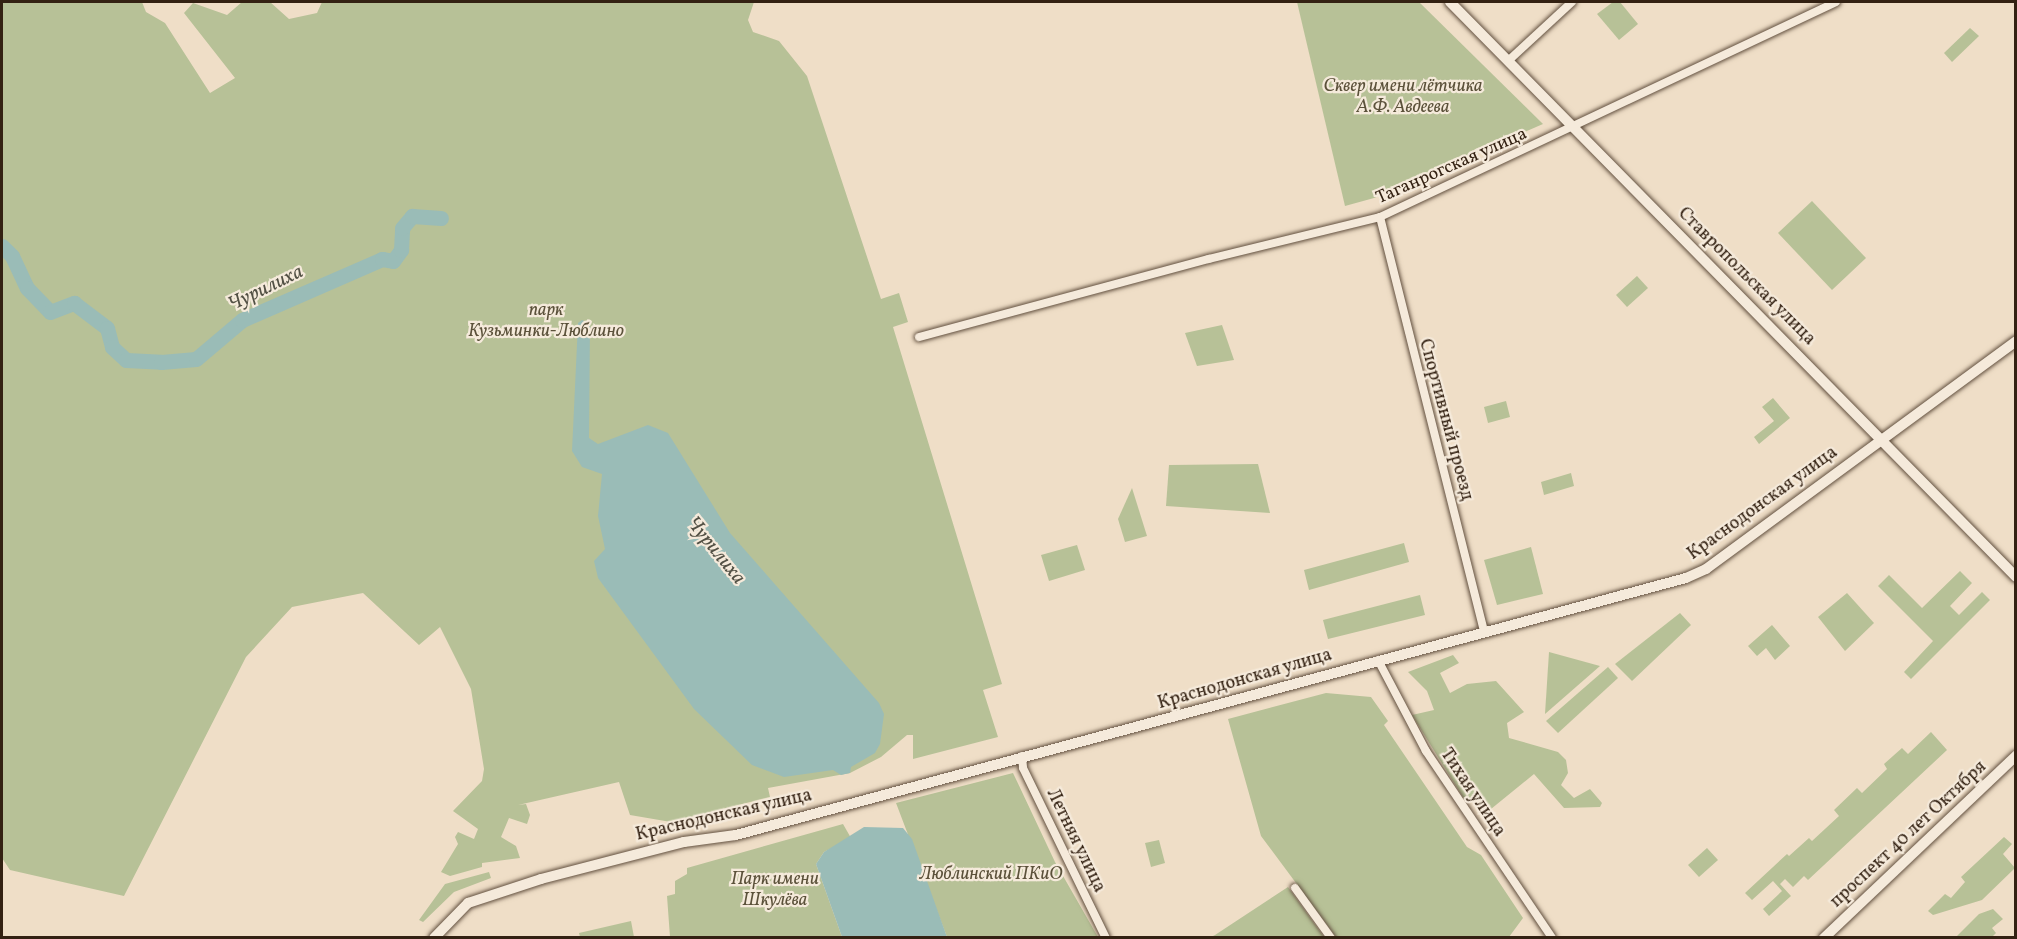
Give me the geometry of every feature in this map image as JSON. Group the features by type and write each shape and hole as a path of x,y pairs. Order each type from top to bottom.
{"main road":[{"name":"Ставропольская улица","path":"1450,2 2016,577"},
{"name":"Краснодонская улица","path":"434,938 460,909 478,898 654,849 736,835 1696,574 2016,341"},
{"name":"проспект 40 лет Октября","path":"1824,938 2016,756"}],"street":[{"path":"1509,61 1572,2"},
{"name":"Таганрогская улица","path":"919,337 1209,259 1380,217 1836,2"},
{"name":"Спортивный проезд","path":"1380,217 1484,630"},
{"name":"Тихая улица","path":"1378,660 1426,751 1552,938"},
{"name":"Летняя улица","path":"1023,756 1023,768 1107,938"},
{"path":"1295,888 1330,938"}],"green space":[{"name":"парк Кузьминки-Люблино","path":"2,2 142,2 146,12 165,23 210,93 235,78 184,13 193,3 227,15 242,2 270,2 289,19 317,13 322,2 754,2 748,20 753,32 779,41 807,76 881,299 899,293 908,322 893,327 1002,684 983,690 998,737 913,759 913,735 907,735 881,757 850,773 768,788 770,797 671,822 630,815 619,782 518,805 526,804 530,815 527,824 509,818 501,837 516,846 520,858 482,863 482,867 450,876 441,872 458,844 455,837 458,832 474,839 478,829 453,811 482,781 484,769 471,689 440,627 419,645 363,593 292,607 246,657 124,896 10,870 2,858"},
{"name":"Сквер имени лётчика А.Ф. Авдеева","path":"1297,2 1419,2 1543,124 1374,198 1345,206"},
{"path":"1613,2 1620,2 1638,24 1619,40 1597,14"},
{"path":"1970,28 1979,36 1952,62 1944,53"},
{"path":"1812,201 1866,258 1832,290 1778,233"},
{"path":"1637,276 1648,288 1627,307 1616,295"},
{"path":"1222,325 1234,360 1197,366 1185,333"},
{"path":"1773,398 1790,418 1759,444 1754,437 1774,421 1762,407"},
{"path":"1506,401 1510,417 1488,423 1484,407"},
{"path":"1258,464 1270,513 1166,506 1169,465"},
{"path":"1571,473 1574,486 1544,495 1541,482"},
{"path":"1132,488 1147,536 1125,542 1118,519"},
{"path":"1404,543 1409,562 1309,590 1304,570"},
{"path":"1077,545 1085,570 1049,581 1041,555"},
{"path":"1531,547 1543,594 1497,605 1484,560"},
{"path":"1960,571 1972,583 1950,606 1959,615 1982,592 1990,600 1911,679 1904,672 1933,641 1878,586 1889,575 1922,608"},
{"path":"1847,593 1874,623 1845,651 1818,617"},
{"path":"1420,595 1425,615 1328,639 1323,620"},
{"path":"1680,613 1691,625 1632,681 1615,664"},
{"path":"1772,625 1790,646 1775,660 1766,648 1757,656 1748,646"},
{"path":"1549,652 1600,666 1545,714"},
{"path":"1453,655 1459,663 1440,673 1450,693 1467,684 1496,681 1524,712 1507,723 1509,738 1558,752 1566,760 1568,773 1561,785 1574,798 1590,789 1602,803 1600,807 1564,808 1534,774 1491,809 1484,799 1464,799 1412,715 1434,710 1427,691 1408,672"},
{"path":"1608,667 1618,678 1558,733 1546,721"},
{"path":"1326,693 1371,697 1388,721 1384,725 1467,847 1481,855 1523,918 1509,937 1336,937 1261,836 1228,719"},
{"path":"1931,732 1947,750 1808,880 1804,876 1793,887 1785,879 1780,884 1791,896 1769,916 1763,909 1782,891 1773,881 1752,900 1745,893 1787,854 1789,856 1809,838 1812,841 1839,816 1834,810 1857,788 1862,793 1887,769 1884,764 1902,748 1908,754"},
{"name":"Люблинский ПКиО","path":"1013,773 1055,862 1098,937 947,937 896,803"},
{"name":"Парк имени Шкулёва","path":"843,824 851,838 824,852 816,864 842,937 670,937 667,896 675,894 675,881 687,874 687,868"},
{"path":"2004,837 2012,844 2003,854 2015,868 1982,900 1933,915 1928,911 1945,894 1951,898 1965,882 1961,877"},
{"path":"1159,840 1165,863 1151,867 1145,843"},
{"path":"1707,848 1718,860 1699,877 1688,865"},
{"path":"489,872 491,878 454,892 423,922 419,920 445,884"},
{"path":"1288,887 1324,937 1211,937 1215,935"},
{"path":"1993,909 2003,919 1992,928 1996,933 1992,937 1956,937 1979,914"},
{"path":"631,921 634,937 580,937 579,933"}],"water":[{"path":"582,320 590,324 589,438 598,444 648,425 668,433 730,533 879,703 884,714 880,744 875,753 851,767 850,773 841,775 833,770 784,777 752,765 694,709 598,578 594,561 605,549 598,516 602,474 582,467 572,451 578,323"},
{"path":"864,827 903,828 912,839 947,937 842,937 816,864 824,852"}],"waterway":[{"name":"Чурилиха","path":"2,246 12,256 27,288 50,312 74,303 107,328 112,347 126,360 161,362 196,359 242,320 382,259 393,261 401,250 402,228 412,216 441,218"}]}
